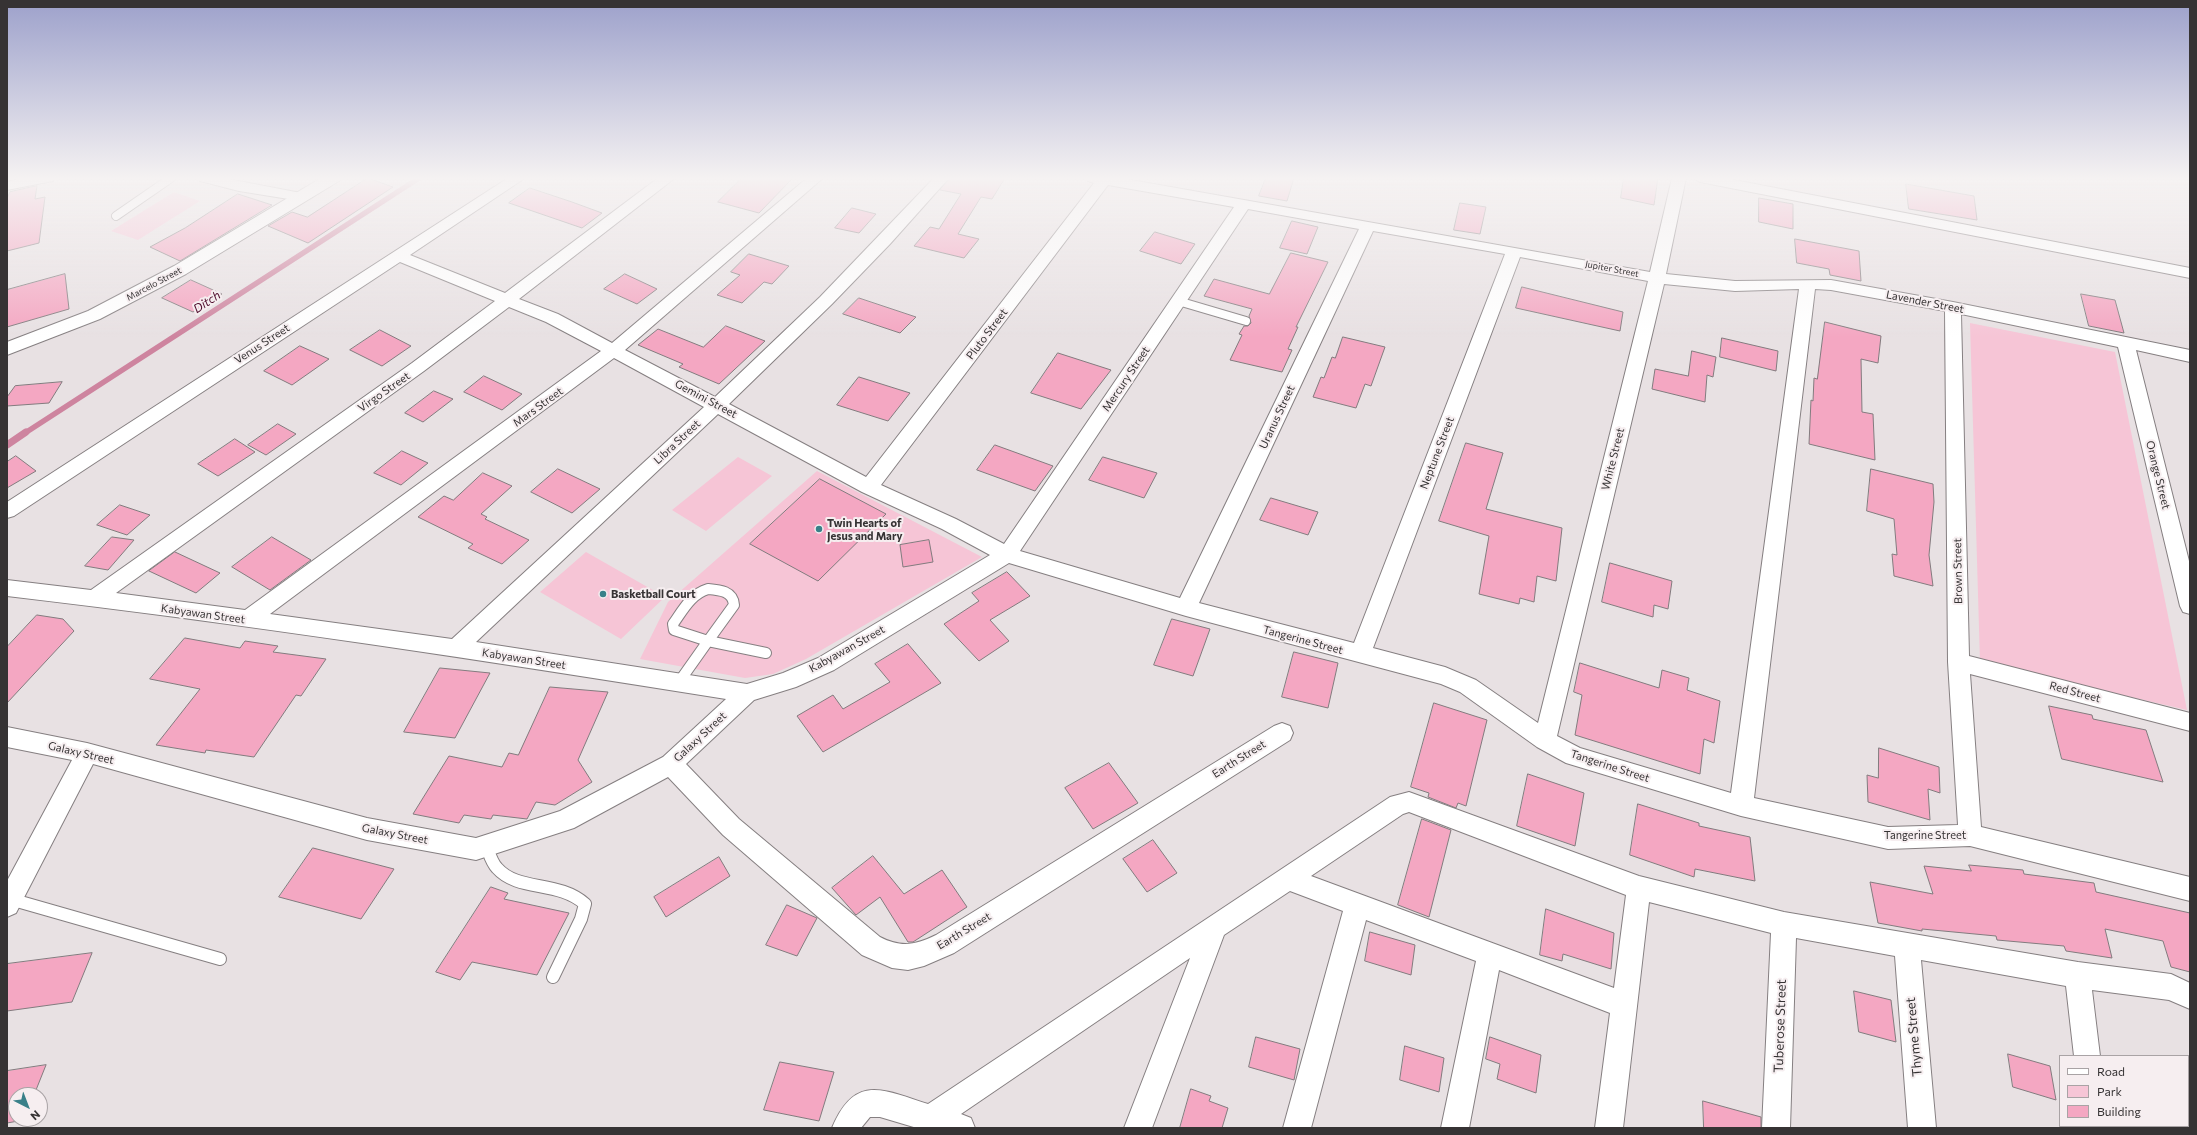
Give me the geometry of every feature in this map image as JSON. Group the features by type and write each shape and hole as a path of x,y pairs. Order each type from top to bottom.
{"street":[{"name":"Marcelo Street","path":"7,349 100,312 180,270 244,231"},
{"name":"Venus Street","path":"7,511 437,231"},
{"name":"Virgo Street","path":"94,598 418,368 599,231"},
{"name":"Mars Street","path":"247,620 614,350 754,231"},
{"name":"Libra Street","path":"456,648 537,570 717,405 824,304 895,231"},
{"name":"Pluto Street","path":"869,487 1060,231"},
{"name":"Mercury Street","path":"1007,555 1226,231"},
{"name":"Uranus Street","path":"1186,608 1366,231"},
{"name":"Jupiter Street","path":"1398,231 1514,250 1657,278"},
{"name":"White Street","path":"1544,740 1667,231"},
{"path":"1973,231 2190,273"},
{"name":"Neptune Street","path":"1360,655 1514,250"},
{"name":"Gemini Street","path":"398,256 552,318 869,487 949,524 1007,555"},
{"name":"Lavender Street","path":"1657,278 1735,286 1808,284 1831,285 1953,307 2126,344 2190,356"},
{"path":"1741,806 1808,284"},
{"name":"Brown Street","path":"1953,307 1959,662 1970,835"},
{"name":"Orange Street","path":"2126,344 2190,606"},
{"name":"Tangerine Street","path":"1007,555 1186,608 1360,655 1445,676 1468,686 1544,740 1574,756 1741,806 1888,838 1970,835 2190,889"},
{"name":"Kabyawan Street","path":"7,588 94,598 456,648 747,693 788,681 826,664 1007,555"},
{"name":"Red Street","path":"1959,662 2190,722"},
{"name":"Galaxy Street","path":"7,737 86,754 367,829 476,849 566,820 671,764 747,693"},
{"name":"Earth Street","path":"671,764 731,827 871,946 888,956 904,959 923,954 945,944 1282,733"},
{"path":"9,902 86,754"},
{"path":"932,1118 1215,927 1289,879 1398,804 1410,802 1639,888 1784,924 2078,975 2171,987 2190,996"},
{"path":"1289,879 1357,906 1490,953 1624,1005"},
{"path":"1609,1128 1639,888"},
{"path":"1297,1128 1357,906"},
{"name":"Tuberose Street","path":"1776,1128 1784,924"},
{"path":"1138,1128 1215,927"},
{"name":"Thyme Street","path":"1907,946 1922,1128"},
{"path":"1455,1128 1490,953"},
{"path":"2078,975 2086,1055"},
{"path":"850,1122 857,1110 868,1102 880,1102 961,1128"}],"lane":[{"path":"1178,301 1246,321"},
{"path":"679,682 710,640 734,605 734,598 730,594 709,589 699,593 691,600 673,624 674,630 679,634 710,640 766,653"},
{"path":"486,845 497,868 513,879 577,895 585,904 581,919 553,977"},
{"path":"9,902 220,959"}],"green space":[{"path":"111,231 152,231 138,240"},
{"path":"1970,323 2115,352 2187,710 1980,662"},
{"path":"738,457 772,476 706,531 672,510"},
{"path":"817,471 982,557 806,659 773,674 745,678 640,659 668,602"},
{"name":"Basketball Court","path":"586,552 665,597 621,639 540,592"}],"building":[{"path":"7,231 41,231 39,243 7,251"},
{"path":"180,231 229,231 180,261 150,247"},
{"path":"280,231 326,231 308,243"},
{"path":"849,231 861,231 859,233"},
{"path":"927,231 960,231 958,234 979,239 964,258 914,246"},
{"path":"1288,231 1316,231 1307,254 1280,248"},
{"path":"1460,231 1481,231 1480,234"},
{"path":"1155,232 1195,244 1181,264 1140,251"},
{"path":"1795,239 1859,251 1861,281 1830,275 1829,269 1797,263"},
{"path":"1291,253 1328,262 1296,327 1298,327 1288,349 1292,350 1282,372 1230,360 1242,335 1239,334 1244,326 1248,326 1251,323 1249,316 1252,309 1204,296 1214,279 1269,294"},
{"path":"749,254 789,266 772,284 764,282 742,303 717,295 740,275 731,272"},
{"path":"65,274 69,309 7,327 7,290"},
{"path":"625,274 657,289 637,304 604,289"},
{"path":"191,280 222,294 193,312 162,298"},
{"path":"1522,287 1623,312 1620,331 1516,308"},
{"path":"2081,294 2115,300 2124,333 2089,326"},
{"path":"859,298 916,317 900,333 843,314"},
{"path":"1825,322 1881,336 1878,363 1861,359 1862,412 1873,414 1875,460 1809,444 1811,400 1813,401 1814,378 1817,379"},
{"path":"726,326 765,341 719,384 679,367 683,364 638,345 658,329 703,347"},
{"path":"380,330 411,346 382,366 350,350"},
{"path":"1343,337 1385,347 1371,386 1365,384 1356,408 1313,397 1321,377 1324,378 1332,357 1335,358"},
{"path":"1722,338 1778,351 1776,371 1720,357"},
{"path":"300,346 329,359 292,385 264,371"},
{"path":"1692,351 1716,357 1713,377 1707,375 1705,402 1652,389 1655,369 1688,376"},
{"path":"1058,353 1111,370 1081,409 1031,393"},
{"path":"484,376 522,394 502,410 464,392"},
{"path":"859,377 910,393 888,421 837,405"},
{"path":"62,382 49,403 7,406 7,397 15,386"},
{"path":"434,391 453,399 423,422 405,413"},
{"path":"278,424 296,434 266,455 248,445"},
{"path":"235,439 255,452 218,476 198,464"},
{"path":"1466,443 1503,453 1486,509 1562,528 1556,581 1537,576 1534,602 1520,598 1519,604 1479,594 1489,536 1439,521"},
{"path":"995,445 1053,466 1035,491 977,470"},
{"path":"402,451 428,463 401,485 374,473"},
{"path":"16,456 36,471 7,488 7,462"},
{"path":"1103,457 1157,473 1144,498 1089,480"},
{"path":"558,469 600,489 572,513 531,492"},
{"path":"1871,469 1933,484 1934,502 1929,555 1933,586 1894,576 1892,554 1897,555 1894,519 1867,511"},
{"path":"483,473 512,486 481,514 487,517 485,519 529,540 502,564 468,548 473,544 418,517 444,496 453,500"},
{"name":"Twin Hearts of Jesus and Mary","path":"820,479 886,514 818,581 750,544"},
{"path":"1271,498 1318,512 1308,535 1260,520"},
{"path":"120,505 150,515 127,535 97,525"},
{"path":"112,537 134,540 108,570 85,566"},
{"path":"272,537 311,560 270,590 232,567"},
{"path":"929,540 933,562 903,567 900,545"},
{"path":"175,552 220,573 196,593 149,571"},
{"path":"1610,563 1672,581 1668,609 1654,605 1653,617 1602,602"},
{"path":"1007,572 1030,596 990,620 1009,641 979,661 944,624 979,601 972,593"},
{"path":"37,615 63,619 74,631 7,703 7,647"},
{"path":"1172,619 1210,629 1193,676 1154,665"},
{"path":"185,638 240,648 245,641 278,646 273,652 326,659 301,696 296,695 254,757 206,750 205,753 156,745 200,689 150,679"},
{"path":"908,644 941,683 823,752 797,716 833,695 843,709 890,682 875,664"},
{"path":"1294,652 1338,663 1328,708 1282,697"},
{"path":"1580,663 1659,688 1662,670 1689,678 1687,690 1720,701 1714,743 1704,739 1700,774 1575,735 1582,695 1574,692"},
{"path":"440,668 490,673 455,738 404,732"},
{"path":"550,687 608,692 578,760 592,782 555,805 536,802 527,819 493,815 491,819 464,815 459,823 413,814 449,756 502,767 509,753 518,755"},
{"path":"1434,703 1487,720 1466,806 1458,803 1456,808 1428,797 1429,793 1411,787"},
{"path":"2049,706 2092,715 2093,719 2146,730 2163,782 2062,759"},
{"path":"1879,748 1939,767 1940,793 1928,789 1930,820 1868,802 1867,775 1878,778"},
{"path":"1109,763 1138,803 1093,829 1065,788"},
{"path":"1528,774 1584,793 1575,846 1517,826"},
{"path":"1638,804 1699,823 1699,826 1750,837 1755,881 1695,869 1694,877 1630,855"},
{"path":"1422,819 1451,830 1429,917 1398,905"},
{"path":"1153,840 1177,873 1147,892 1123,859"},
{"path":"313,848 394,869 361,919 279,897"},
{"path":"873,856 904,894 942,870 967,907 913,942 908,942 880,897 856,915 832,888"},
{"path":"719,857 730,876 666,917 654,897"},
{"path":"1969,865 2023,870 2024,874 2094,883 2096,892 2190,913 2190,972 2171,967 2163,941 2105,929 2112,958 2066,951 2064,946 1997,940 1996,936 1922,929 1922,931 1878,923 1870,882 1933,894 1924,866 1971,871"},
{"path":"491,887 508,893 504,899 569,913 537,975 472,962 460,980 436,972"},
{"path":"787,905 817,918 797,956 766,945"},
{"path":"1546,909 1614,933 1611,969 1563,954 1562,961 1540,955"},
{"path":"1370,932 1415,945 1411,975 1365,961"},
{"path":"92,953 72,1002 7,1011 7,964"},
{"path":"1854,991 1891,1000 1896,1042 1859,1032"},
{"path":"1256,1037 1300,1049 1294,1080 1249,1067"},
{"path":"1490,1037 1541,1055 1536,1093 1497,1079 1500,1064 1486,1059"},
{"path":"1405,1046 1444,1058 1439,1092 1400,1080"},
{"path":"2008,1054 2050,1066 2056,1100 2013,1087"},
{"path":"780,1062 834,1072 819,1121 764,1110"},
{"path":"46,1065 37,1087 8,1087 7,1123 7,1071"},
{"path":"1191,1089 1211,1096 1209,1101 1228,1108 1222,1128 1180,1128"},
{"path":"1703,1101 1761,1117 1761,1128 1704,1128"}],"waterway":[{"name":"Ditch","path":"25,433 337,231"},
{"name":"Ditch","path":"7,445 26,432"}],"place":[{"name":"Twin Hearts of Jesus and Mary","path":"819,529"},
{"name":"Basketball Court","path":"603,594"}]}
